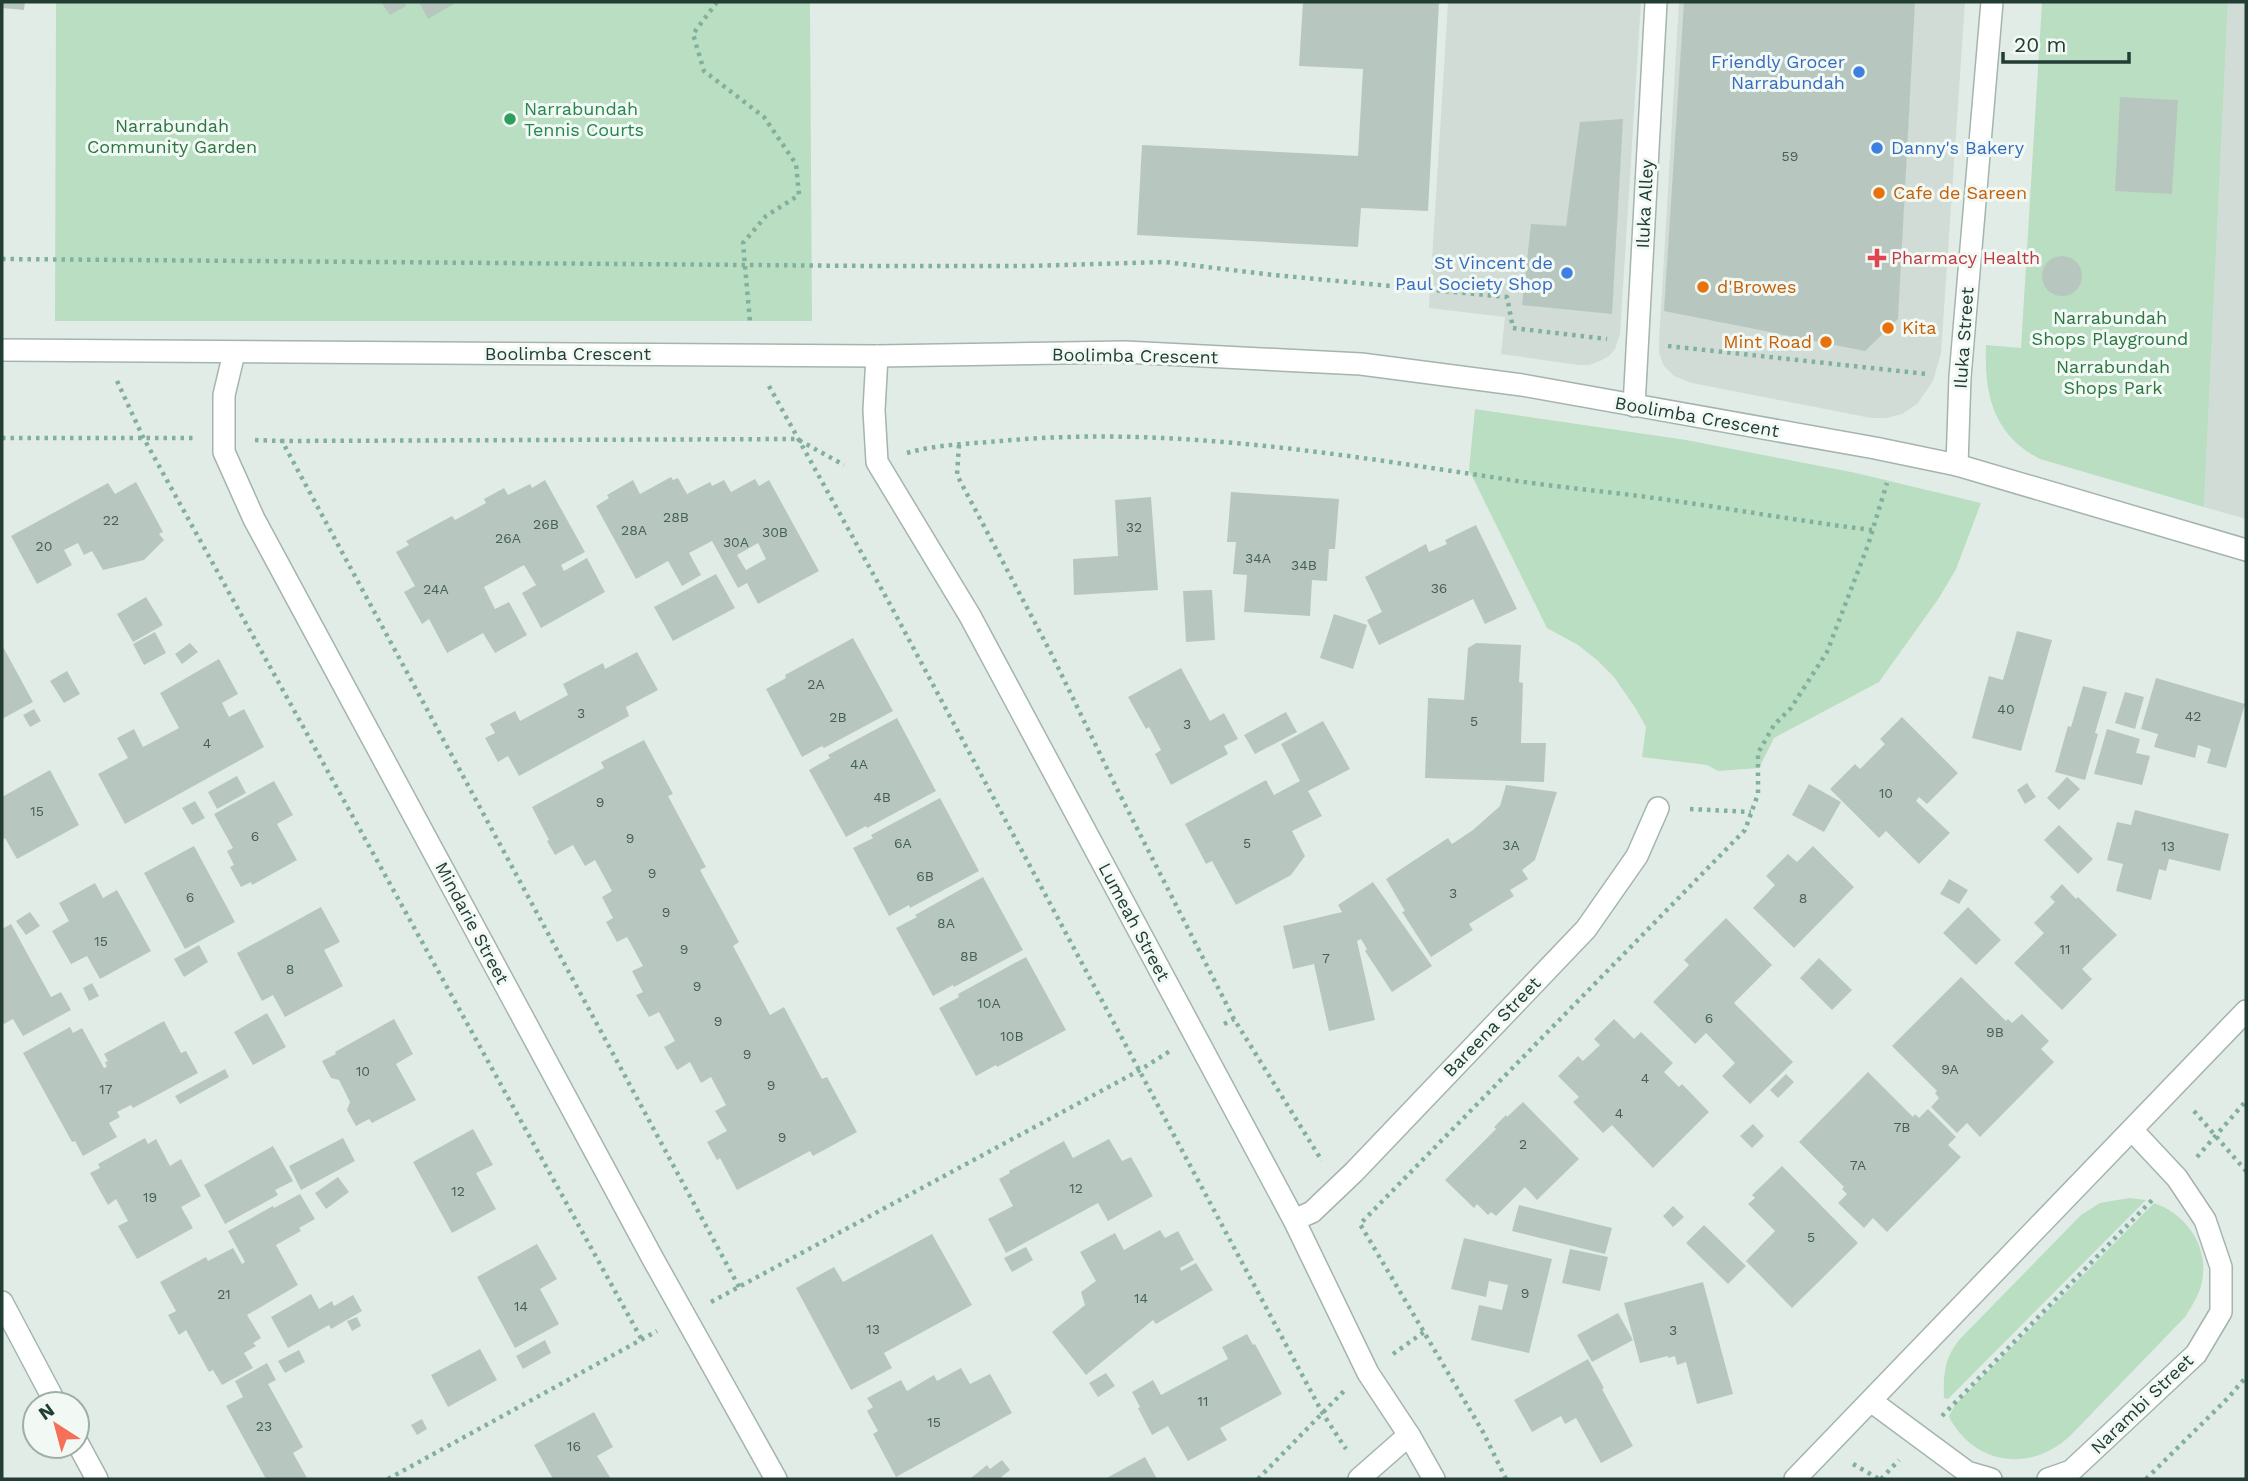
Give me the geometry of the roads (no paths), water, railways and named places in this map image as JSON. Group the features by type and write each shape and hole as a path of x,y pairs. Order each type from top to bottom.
{"street":[{"name":"Iluka Alley","path":"1634,406 1656,2"},
{"name":"Iluka Street","path":"1956,465 1960,377 1993,2"},
{"name":"Boolimba Crescent","path":"2,350 877,356 1125,352 1361,364 1522,385 1956,465 2246,550"},
{"name":"Mindarie Street","path":"234,353 224,396 224,452 254,519 647,1247 776,1479"},
{"name":"Lumeah Street","path":"877,356 874,410 877,462 970,616 1294,1220 1368,1373 1434,1479"},
{"name":"Bareena Street","path":"1294,1220 1312,1212 1338,1188 1586,929 1637,856 1658,808"},
{"path":"1795,1479 2246,1011"},
{"name":"Narambi Street","path":"2048,1479 2071,1471 2196,1354 2221,1311 2221,1267 2205,1220 2177,1178 2132,1130"},
{"path":"2,1302 49,1390"},
{"path":"1871,1401 1967,1472 1990,1479"},
{"path":"1361,1478 1409,1435"},
{"path":"87,1460 97,1479"}],"place":[{"name":"Friendly Grocer Narrabundah","path":"1859,72"},
{"name":"Narrabundah Tennis Courts","path":"510,119"},
{"name":"Danny's Bakery","path":"1877,148"},
{"name":"Cafe de Sareen","path":"1879,193"},
{"name":"Pharmacy Health","path":"1877,258"},
{"name":"St Vincent de Paul Society Shop","path":"1567,273"},
{"name":"d'Browes","path":"1703,287"},
{"name":"Kita","path":"1888,328"},
{"name":"Mint Road","path":"1826,342"}],"park label":[{"name":"Narrabundah Community Garden","path":"172,136"},
{"name":"Narrabundah Shops Playground","path":"2110,328"},
{"name":"Narrabundah Shops Park","path":"2113,377"}]}
